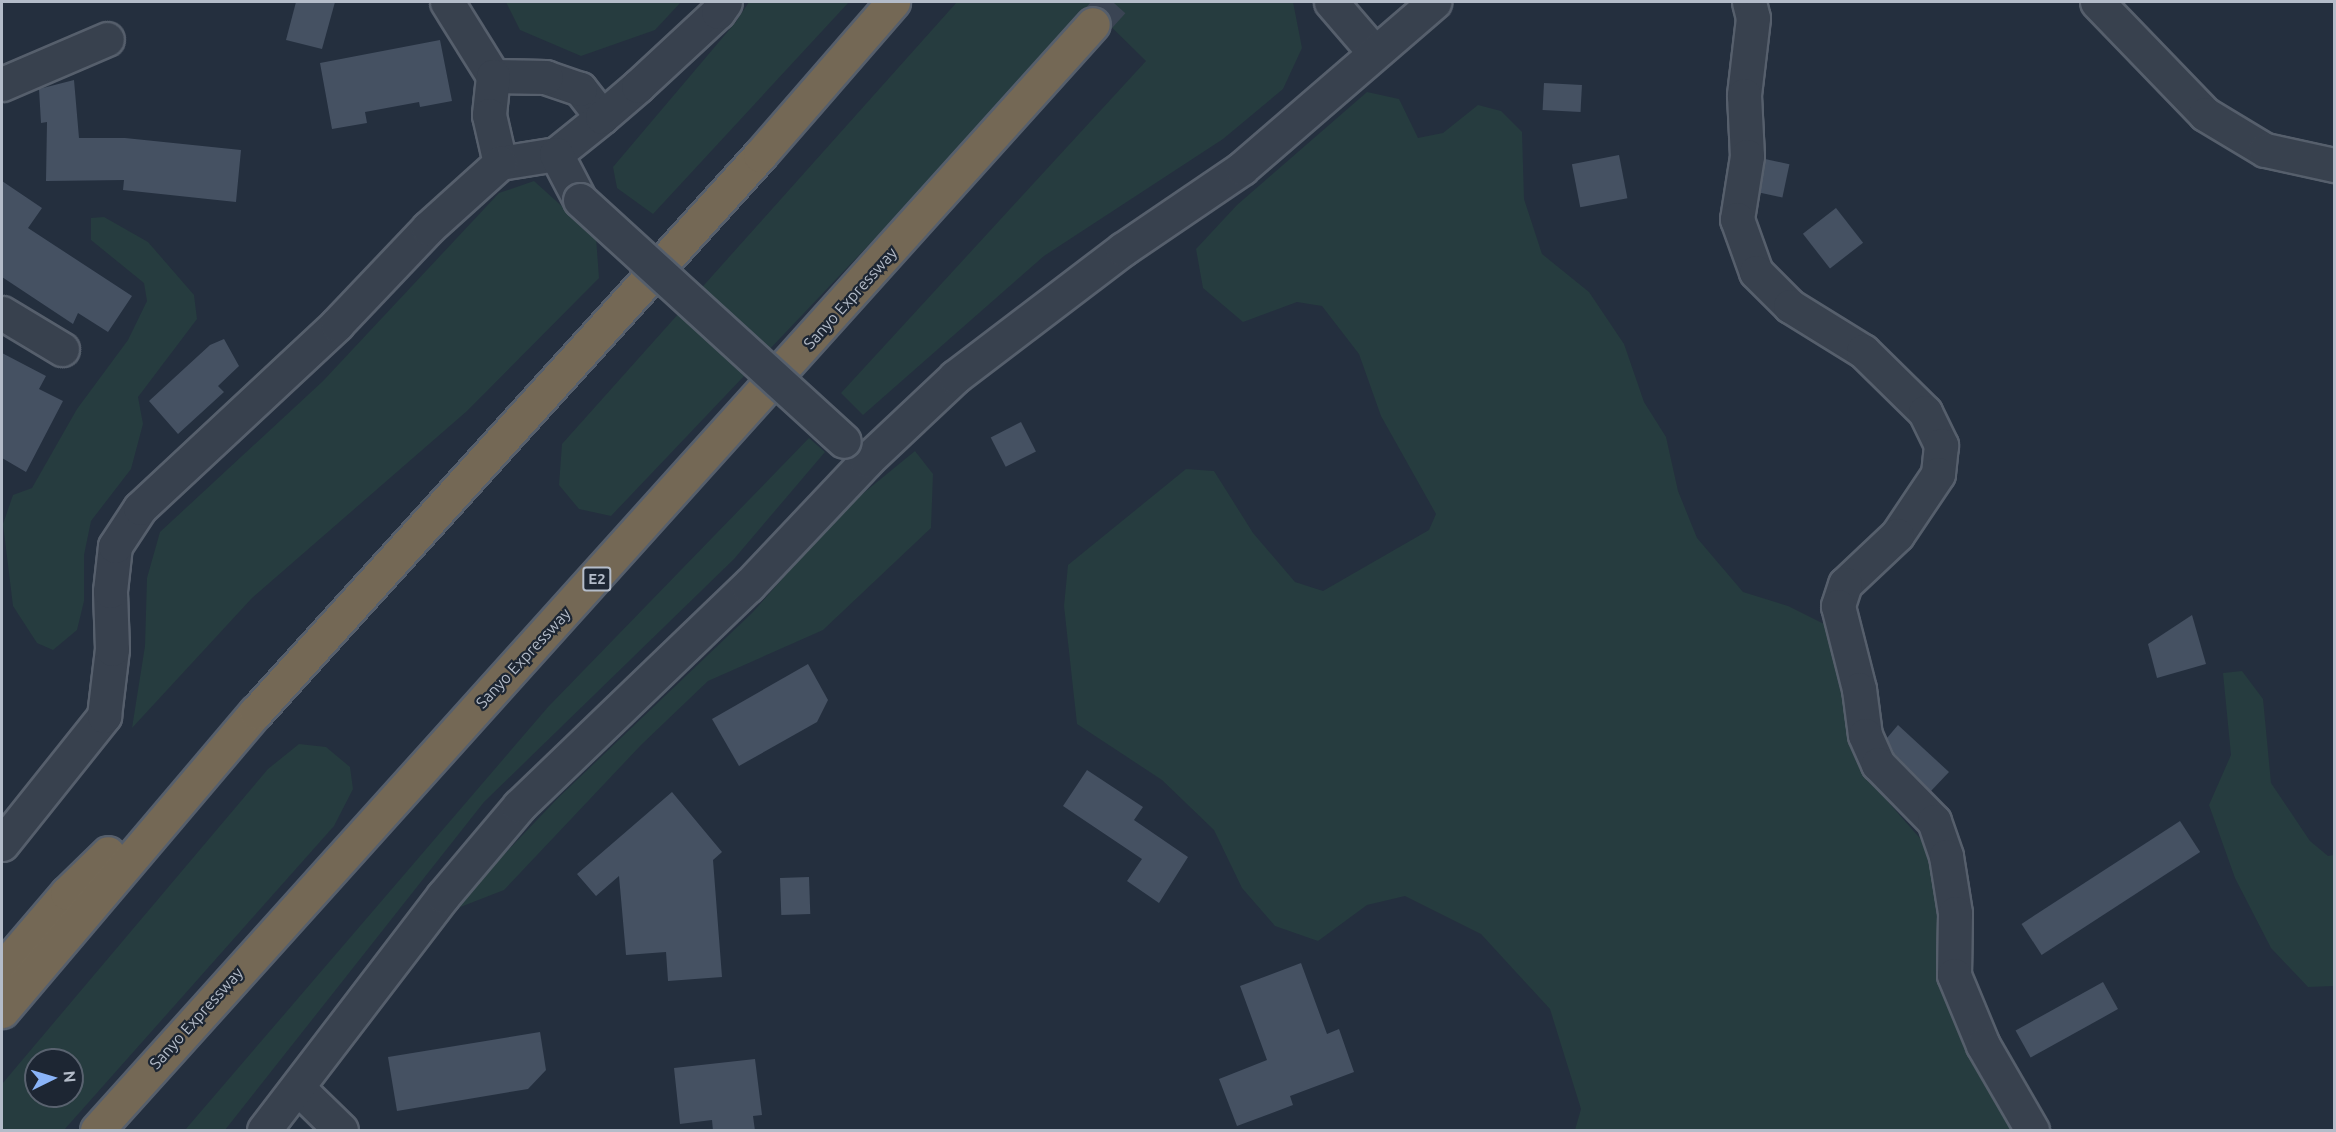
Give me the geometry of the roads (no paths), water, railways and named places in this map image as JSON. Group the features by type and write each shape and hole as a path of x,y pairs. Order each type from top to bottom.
{"highway":[{"path":"2,1011 256,712 729,190 893,2"},
{"name":"Sanyo Expressway","path":"97,1131 1093,24"},
{"path":"2,969 67,893 256,712"}],"street":[{"path":"447,2 493,76 489,115 500,163"},
{"path":"2,844 104,716 112,649 110,591 115,546 140,508 337,324 428,228 500,163 556,154 602,117 718,12 724,2"},
{"path":"1331,2 1374,52"},
{"path":"264,1131 443,896 519,806 748,586 856,451 1123,249 1242,168 1434,2"},
{"path":"1749,2 1753,18 1744,95 1747,156 1737,219 1756,272 1790,306 1863,351 1924,412 1941,445 1938,474 1897,535 1845,584 1838,606 1859,689 1865,735 1878,764 1934,821 1946,856 1954,913 1954,975 1983,1045 2032,1131"},
{"path":"2097,2 2205,114 2265,150 2334,165"},
{"path":"2,84 107,39"},
{"path":"493,76 546,77 580,89 602,117"},
{"path":"556,154 580,200 856,451"},
{"path":"2,313 62,349"},
{"path":"298,1088 341,1131"}],"tunnel":[{"path":"1093,24 1113,2"}]}
